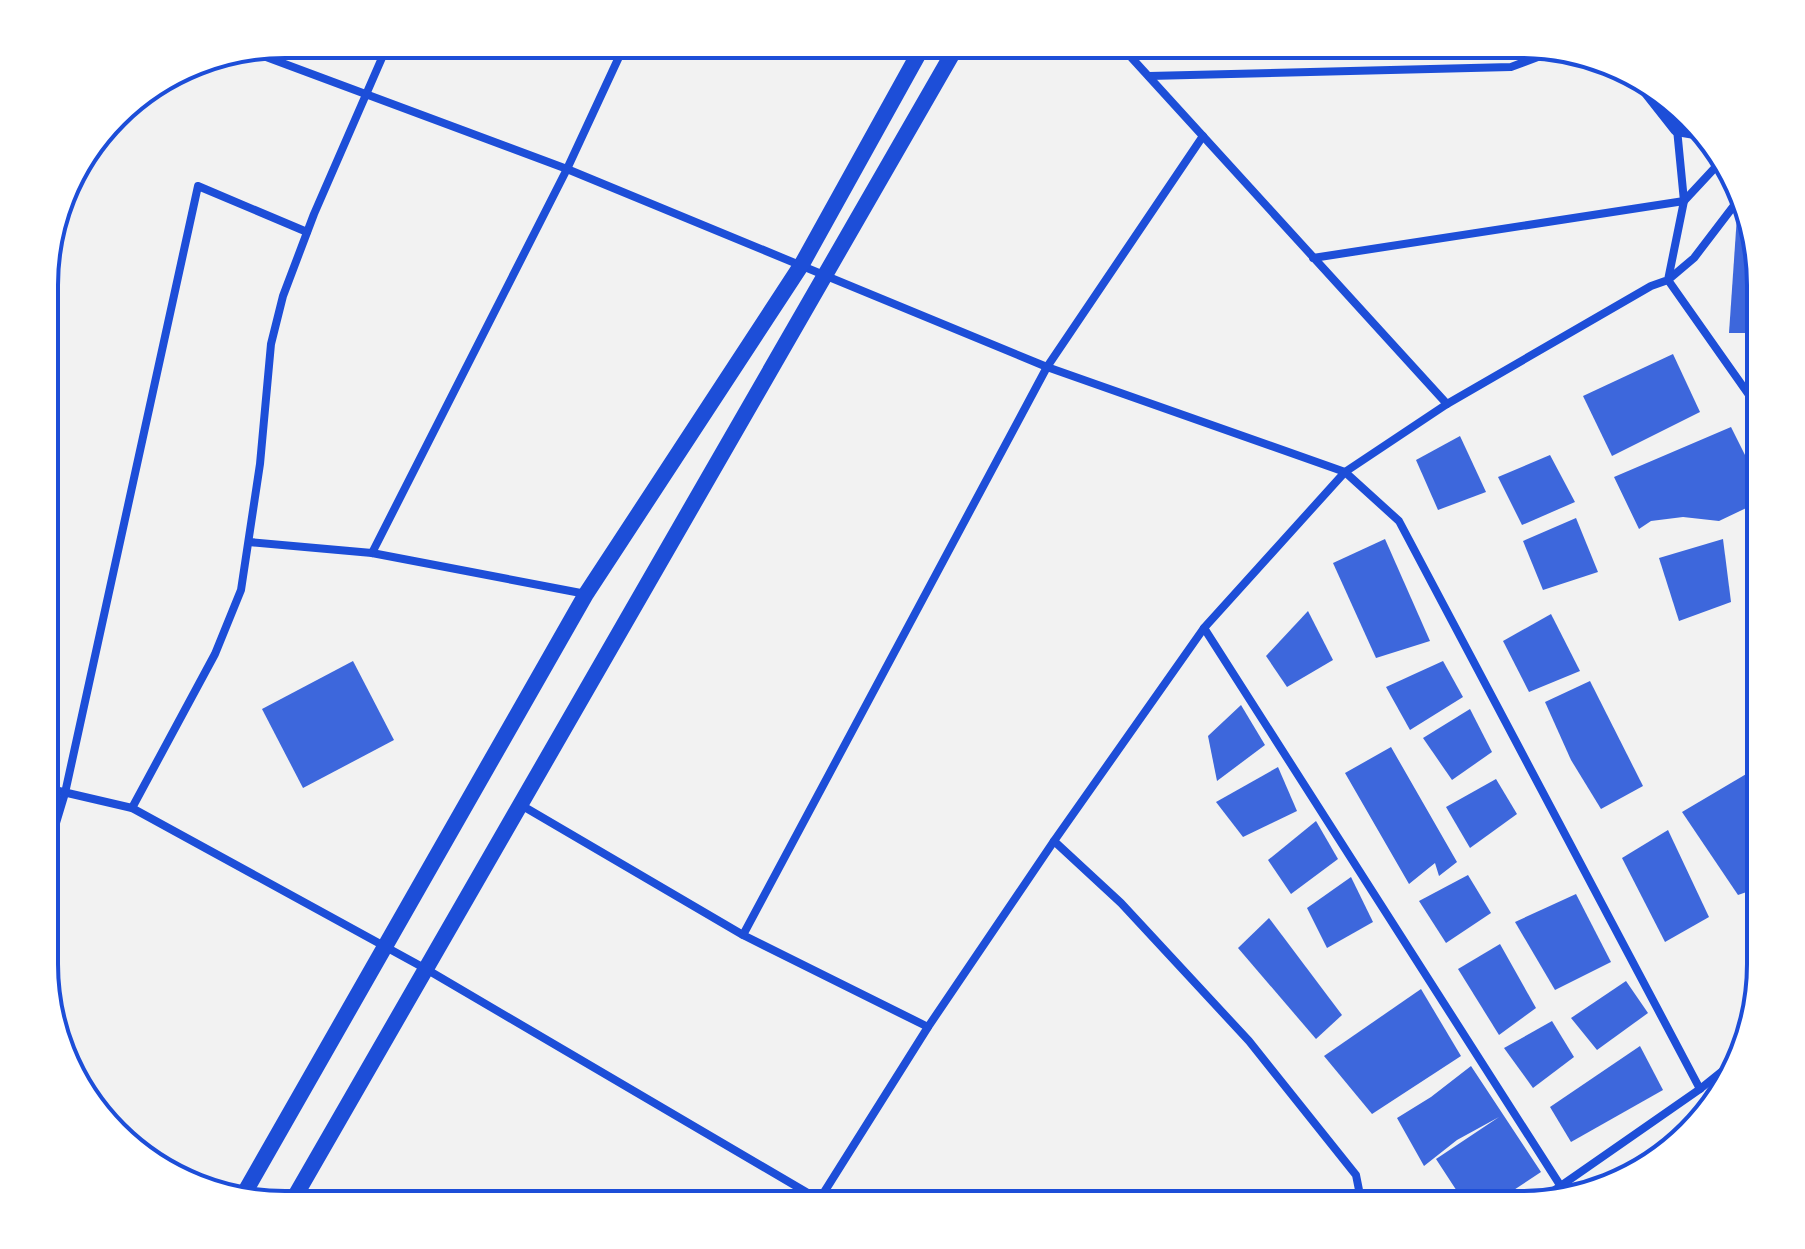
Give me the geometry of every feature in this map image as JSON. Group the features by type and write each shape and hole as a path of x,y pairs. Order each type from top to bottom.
{"main road":[{"path":"247,1188 586,594 802,264 916,58"},
{"path":"298,1191 950,58"}],"street":[{"path":"132,808 215,654 241,590 271,344 283,296 307,232 382,58"},
{"path":"372,553 567,169 619,58"},
{"path":"1132,58 1447,404"},
{"path":"1149,76 1511,67 1535,58"},
{"path":"272,59 567,169 1047,367 1345,472 1399,521 1700,1089"},
{"path":"1658,105 1677,129 1687,131"},
{"path":"1669,114 1677,129 1684,201 1668,280 1747,392"},
{"path":"743,935 1047,367 1203,136"},
{"path":"1313,258 1684,201 1715,168"},
{"path":"58,816 198,186 307,232"},
{"path":"824,1191 928,1027 1204,628 1345,472 1447,404 1651,286 1668,280 1694,258 1733,207"},
{"path":"249,542 372,553 586,594"},
{"path":"1204,628 1560,1185"},
{"path":"58,791 132,808 426,969 799,1191"},
{"path":"521,805 743,935 928,1027"},
{"path":"1054,841 1121,903 1249,1041 1356,1175 1359,1191"},
{"path":"1556,1188 1719,1074"}],"building":[{"path":"1737,219 1747,270 1747,333 1729,333"},
{"path":"1673,354 1700,412 1612,456 1583,396"},
{"path":"1731,427 1747,459 1747,508 1719,521 1683,517 1651,521 1639,529 1614,477"},
{"path":"1460,436 1486,492 1438,510 1416,460"},
{"path":"1550,455 1575,502 1522,525 1498,477"},
{"path":"1576,518 1598,572 1543,590 1523,541"},
{"path":"1385,539 1430,641 1376,658 1333,563"},
{"path":"1723,539 1731,602 1679,621 1659,558"},
{"path":"1308,611 1333,660 1287,687 1266,656"},
{"path":"1551,614 1580,671 1529,692 1503,641"},
{"path":"353,661 394,740 303,788 262,709"},
{"path":"1443,661 1463,697 1410,730 1386,687"},
{"path":"1590,681 1643,786 1601,809 1571,760 1545,702"},
{"path":"1241,705 1265,745 1217,781 1208,736"},
{"path":"1470,709 1492,752 1452,780 1423,738"},
{"path":"1391,747 1457,862 1439,876 1435,863 1409,884 1345,773"},
{"path":"1278,767 1297,811 1243,837 1216,802"},
{"path":"1747,774 1747,892 1738,895 1682,812"},
{"path":"1496,779 1517,814 1470,848 1446,807"},
{"path":"1316,821 1338,859 1291,894 1268,860"},
{"path":"1668,830 1709,917 1665,942 1622,858"},
{"path":"1468,875 1491,913 1446,943 1419,901"},
{"path":"1351,877 1373,922 1327,948 1307,908"},
{"path":"1576,894 1611,962 1555,990 1515,922"},
{"path":"1269,918 1342,1015 1316,1039 1238,948"},
{"path":"1500,944 1536,1008 1499,1035 1458,969"},
{"path":"1626,981 1648,1013 1597,1050 1571,1018"},
{"path":"1421,989 1461,1056 1372,1114 1324,1056"},
{"path":"1552,1021 1574,1057 1533,1088 1504,1048"},
{"path":"1640,1046 1663,1090 1571,1142 1550,1107"},
{"path":"1471,1066 1541,1172 1512,1191 1457,1191 1436,1159 1499,1117 1457,1140 1424,1166 1397,1118"}]}
